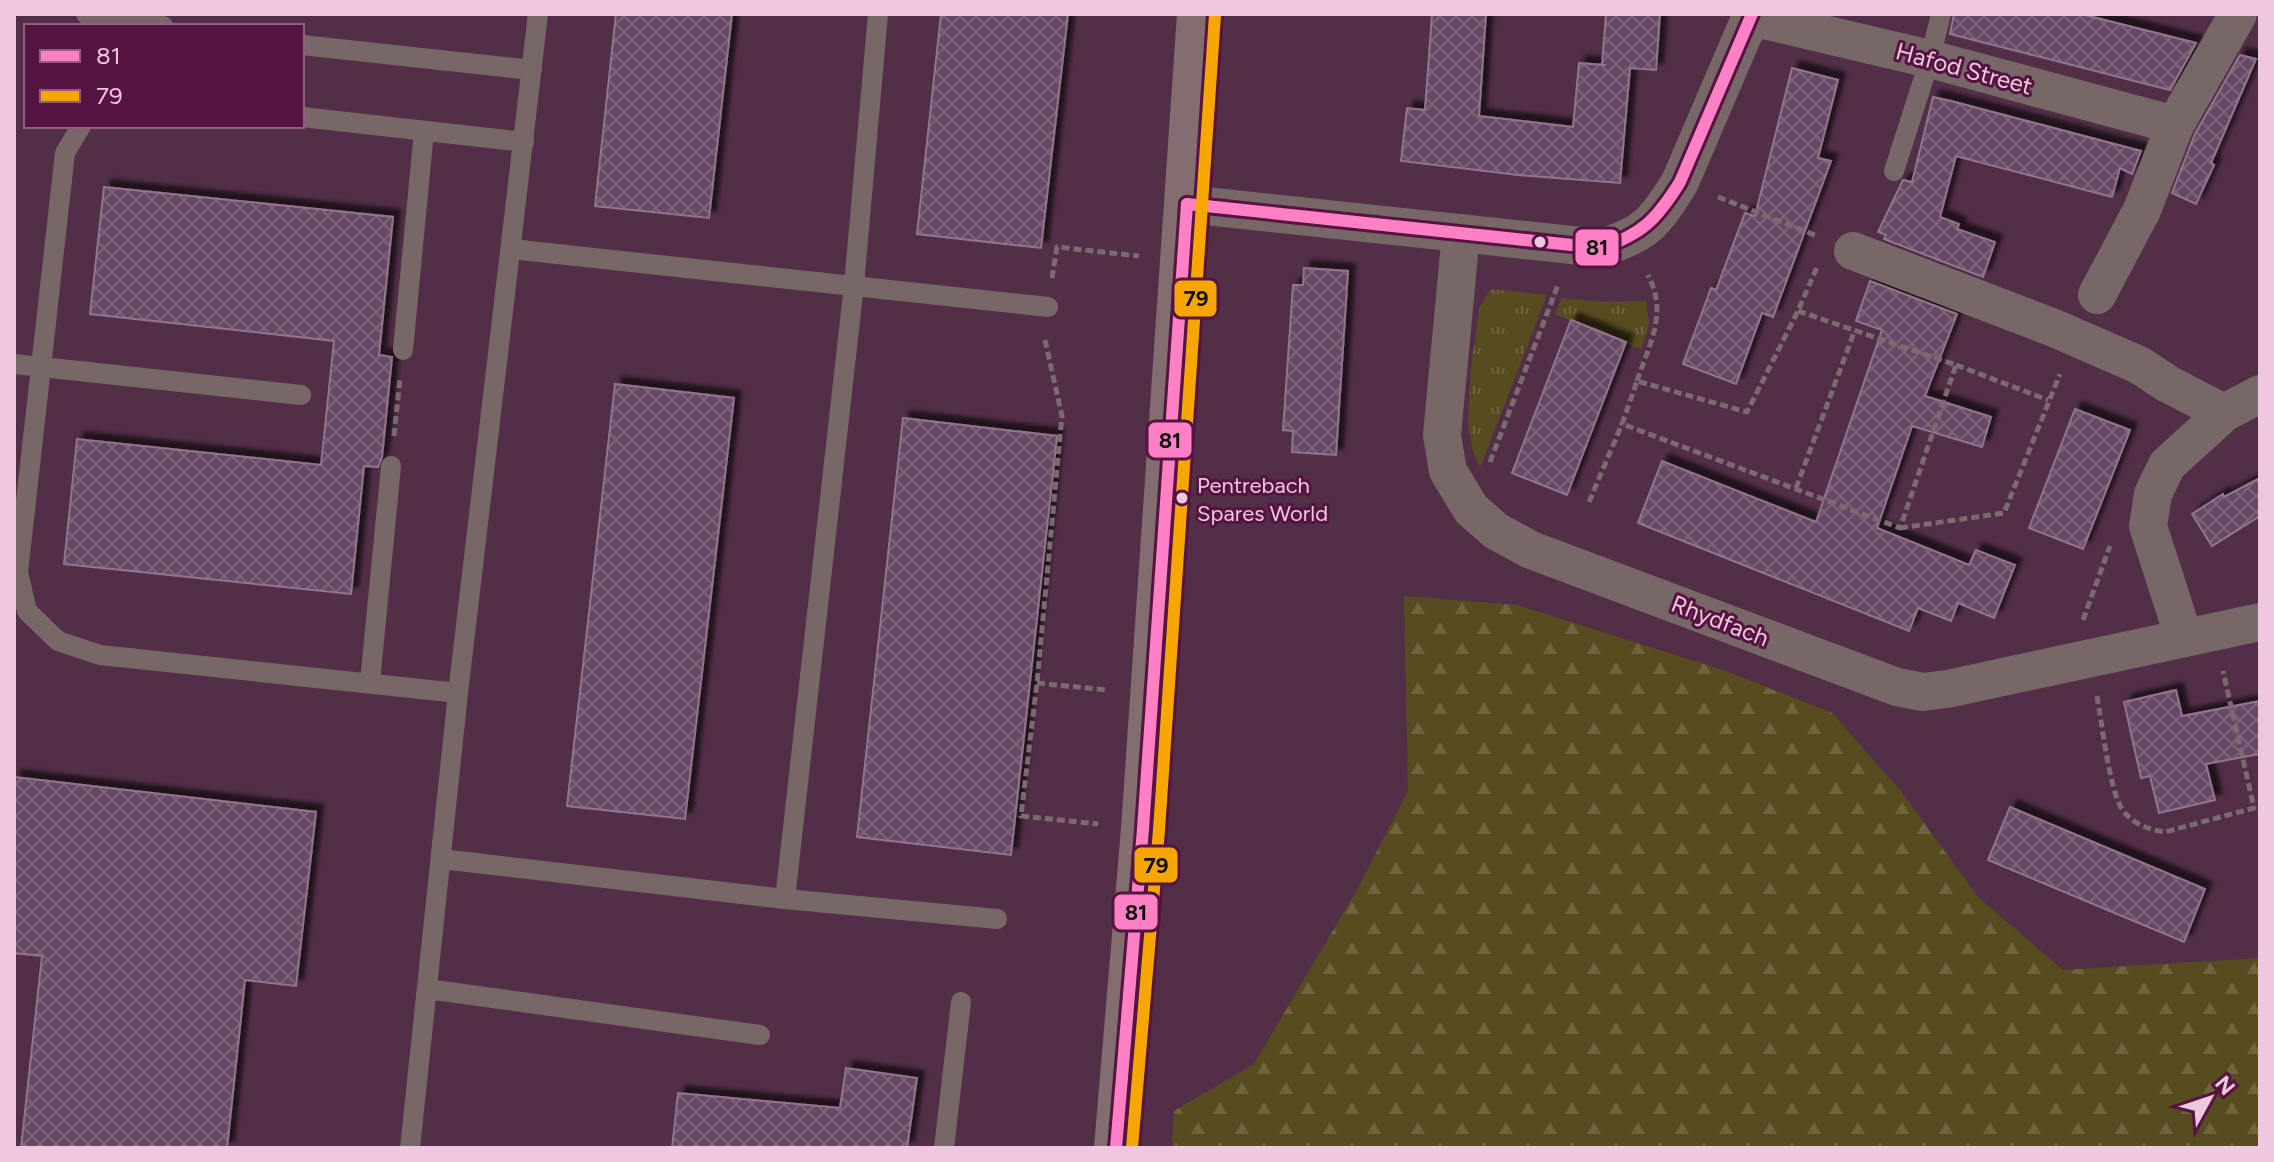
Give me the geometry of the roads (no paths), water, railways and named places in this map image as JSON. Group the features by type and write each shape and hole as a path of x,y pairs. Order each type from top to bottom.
{"main road":[{"path":"1116,1148 1143,829 1199,14"}],"street":[{"path":"2097,295 2142,210 2175,125 2238,14"},
{"path":"1187,204 1600,248 1627,241 1648,226 1680,182 1752,16"},
{"name":"Hafod Street","path":"1752,16 1930,59 2175,125"},
{"name":"Rhydfach","path":"1461,233 1442,435 1448,471 1471,509 1496,531 1531,550 1897,687 1923,692 2260,622"},
{"path":"1841,246 2139,365 2224,413"},
{"path":"2199,634 2148,526 2153,494 2167,465 2224,413 2260,394"}],"lane":[{"path":"86,14 150,24"},
{"path":"410,1148 458,693 538,14"},
{"path":"785,899 854,285 878,14"},
{"path":"1894,171 1941,14"},
{"path":"304,45 532,70"},
{"path":"304,117 524,142"},
{"path":"80,128 65,153 18,572 27,611 58,641 100,655 458,693"},
{"path":"403,350 424,131"},
{"path":"511,249 1048,307"},
{"path":"14,364 301,395"},
{"path":"370,682 391,466"},
{"path":"441,859 785,899 997,919"},
{"path":"427,989 760,1035"},
{"path":"944,1148 961,1002"}],"place":[{"name":"Pentrebach Spares World","path":"1182,498"}]}
